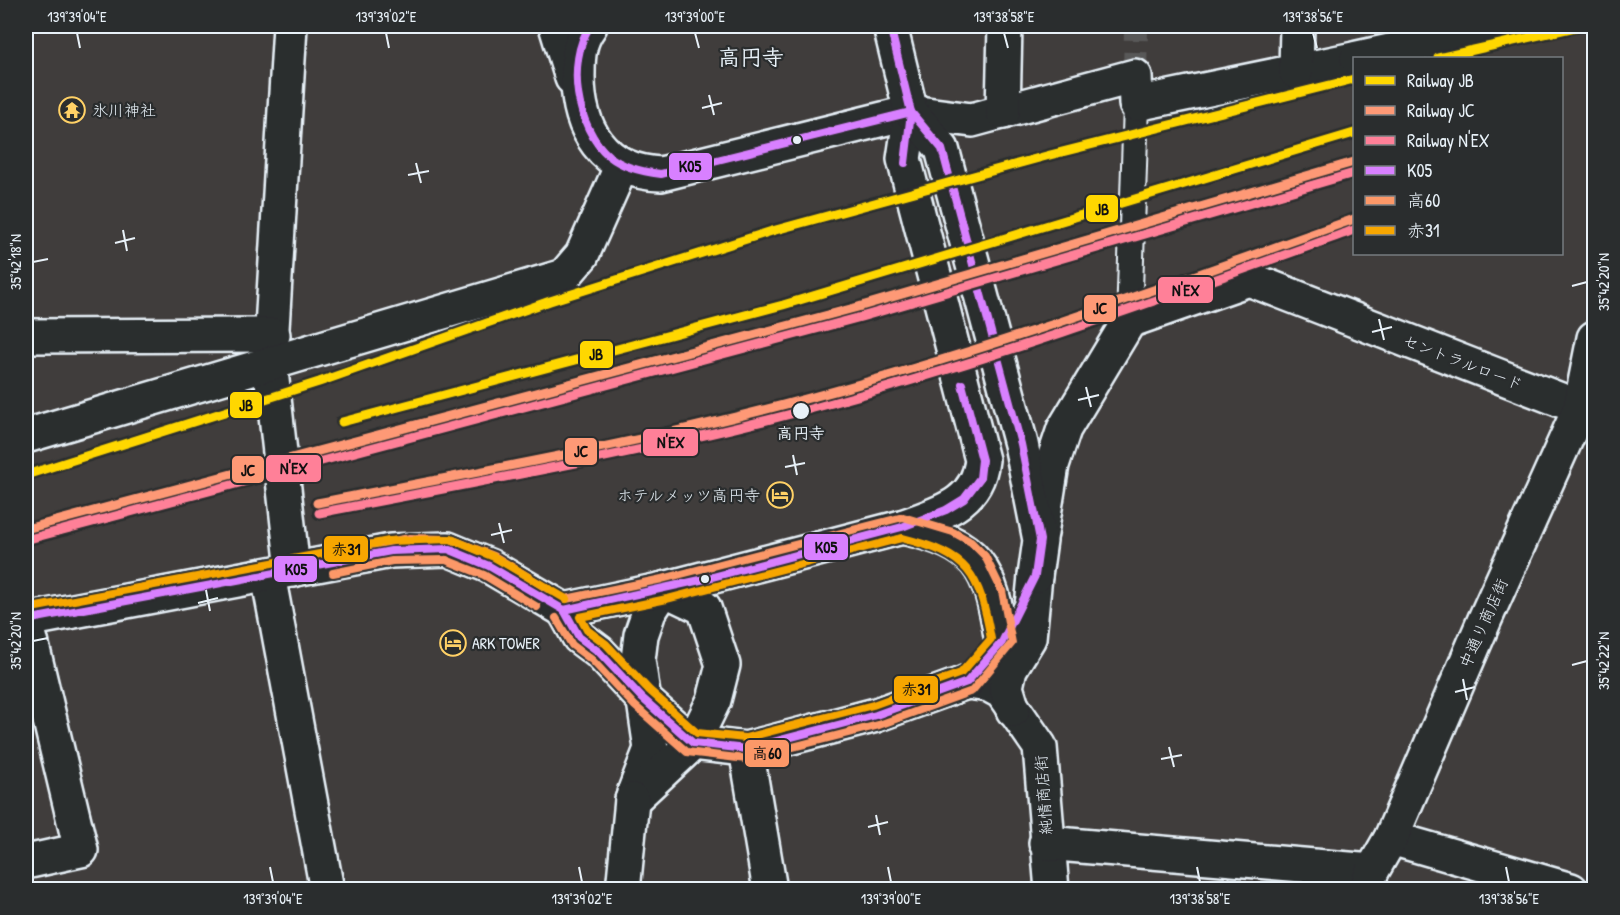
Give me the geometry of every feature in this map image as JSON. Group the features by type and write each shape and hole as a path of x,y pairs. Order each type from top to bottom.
{"street":[{"path":"290,26 272,348 280,572 327,890"},
{"path":"556,26 587,130 601,149 622,165 641,173 661,174 911,112 972,120 1135,76 1130,321 1064,429 1044,501 1029,638 1010,669 1006,687 1013,710"},
{"path":"577,94 578,51 590,26"},
{"path":"564,610 664,589 902,526 946,510 964,499 980,478 982,460 904,159 911,112 890,26"},
{"path":"1003,112 1005,26"},
{"path":"1296,72 1297,26"},
{"path":"1365,57 1504,26"},
{"path":"1136,104 1353,60"},
{"path":"911,112 942,149 1021,444 1040,540"},
{"path":"26,436 272,348 564,276 582,255 622,165"},
{"name":"セントラルロード","path":"1130,321 1250,279 1587,411"},
{"path":"26,336 272,348"},
{"name":"中通り商店街","path":"1369,880 1391,838 1485,618 1587,411 1594,338"},
{"path":"902,526 938,534 965,550 982,567 998,612 1002,642"},
{"path":"26,862 81,850 26,620 391,551 448,549 489,566 564,610 579,637 599,652 642,699 693,742 746,749 876,716 967,682 1002,642 1035,576"},
{"path":"623,890 632,800 651,750 638,660 641,634 649,612 664,589"},
{"path":"632,800 693,742 714,700 723,665 704,608 664,589"},
{"name":"純情商店街","path":"967,682 989,685 1002,692 1040,747 1046,843 1052,890"},
{"path":"746,749 770,890"},
{"path":"1391,838 1571,890"},
{"path":"1046,843 1369,880"}],"tunnel":[{"path":"1135,76 1136,26"}],"rail line":[{"name":"JB","path":"1442,57 1580,26"},
{"name":"JB","path":"26,475 319,382 550,301 772,231 1050,155 1353,79"},
{"name":"JB","path":"342,422 783,305 1353,133"},
{"name":"JC","path":"26,529 858,307 1353,162"},
{"name":"N'EX","path":"29,539 861,317 1353,173"},
{"name":"JC","path":"317,503 626,442 809,398 1015,337 1353,219"},
{"name":"N'EX","path":"319,513 627,452 810,409 1016,348 1353,230"}],"transit line":[{"name":"K05","path":"590,26 578,58 578,94 582,112 598,144 609,156 621,164 640,171 661,174 911,112"},
{"name":"K05","path":"890,26 911,112 905,163"},
{"name":"K05","path":"26,620 391,551 448,549 489,566 564,610 579,637 599,652 642,698 693,743 746,749 876,715 967,682 1002,642 1035,576 1040,540 1021,444 942,149 911,112"},
{"name":"K05","path":"564,610 705,579 902,527 946,510 964,499 980,478 982,460 962,384"},
{"name":"高60","path":"556,618 572,645 592,660 635,706 687,752 746,759 879,725 972,691 1012,643 1002,591 985,556 971,542 953,532 903,517 662,579 566,599"},
{"name":"高60","path":"329,552 410,538 448,539"},
{"name":"赤31","path":"902,538 925,544 942,552 967,570 981,597 991,639 961,673 873,705 745,738 697,733 649,690 606,644 587,630 580,617 667,599 902,538"},
{"name":"赤31","path":"26,609 389,541 451,539 494,557 566,599"},
{"name":"高60","path":"453,540 494,556 548,589"},
{"name":"高60","path":"333,573 392,561 446,560"},
{"name":"高60","path":"446,560 484,575 537,607"}],"place":[{"name":"氷川神社","path":"72,110"},
{"name":"高円寺","path":"801,411"},
{"name":"ホテルメッツ高円寺","path":"780,495"},
{"name":"ARK TOWER","path":"453,643"}],"district":[{"name":"高円寺","path":"751,57"}]}
